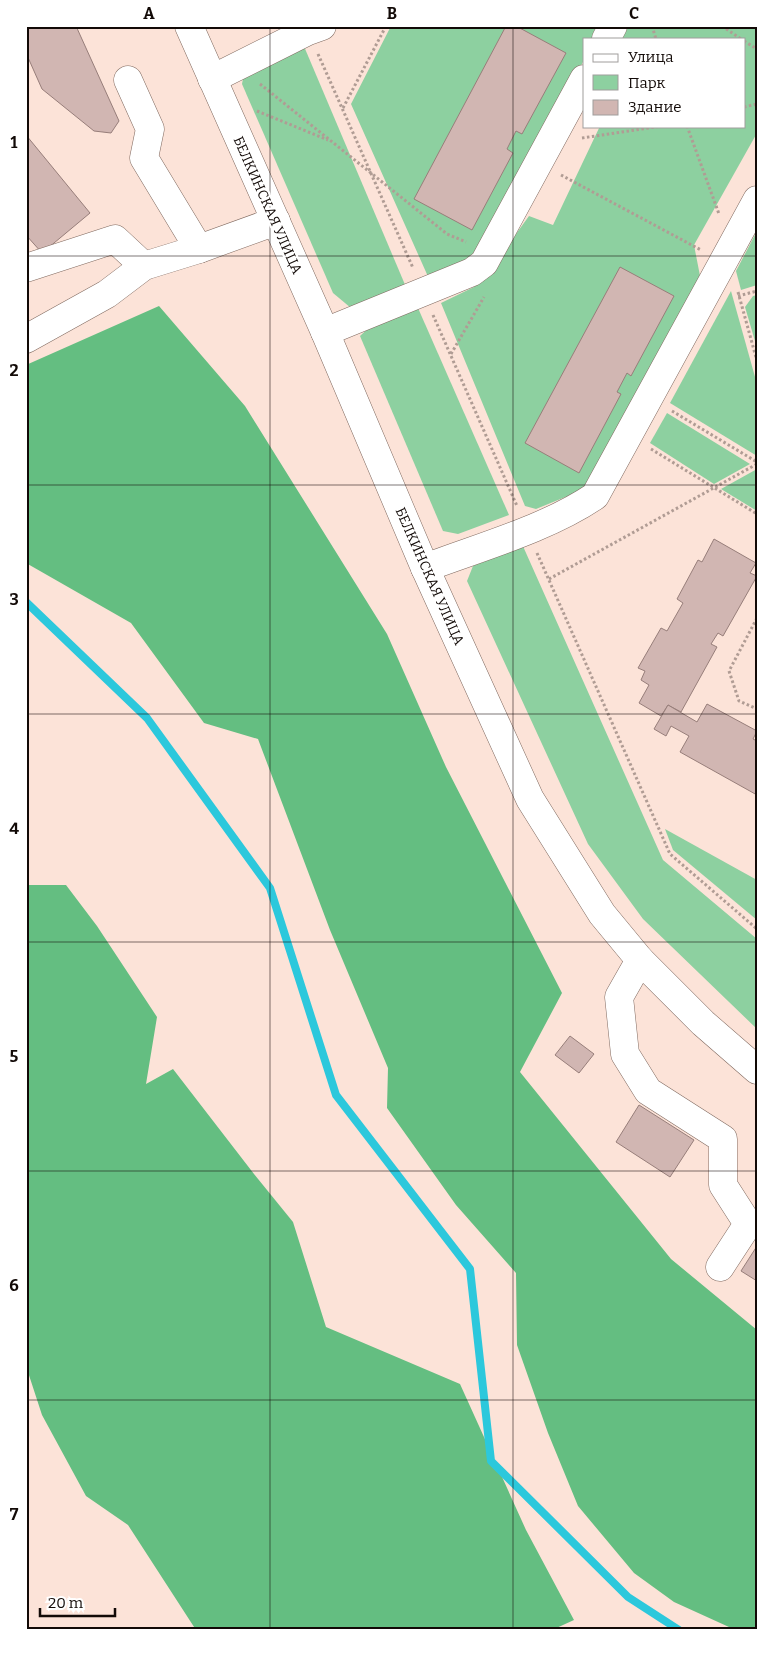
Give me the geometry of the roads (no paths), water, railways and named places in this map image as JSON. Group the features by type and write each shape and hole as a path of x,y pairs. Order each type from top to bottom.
{"main road":[{"name":"БЕЛКИНСКАЯ УЛИЦА","path":"189,26 325,332 425,568 530,799 602,914 640,960 703,1023 757,1070"},
{"path":"607,38 613,26"},
{"path":"212,79 315,29"},
{"path":"128,80 150,130 144,158 199,249"},
{"path":"325,332 472,272 484,262 583,81"},
{"path":"425,568 527,530 578,508 595,496 757,200"},
{"path":"26,339 107,294 144,266 199,249 276,221"},
{"path":"26,268 115,239 144,266"},
{"path":"640,960 618,997 624,1054 648,1091 723,1139 723,1185 748,1224 720,1267"}],"waterway":[{"path":"26,602 147,718 270,888 336,1095 470,1269 491,1461 628,1597 679,1630"}]}
